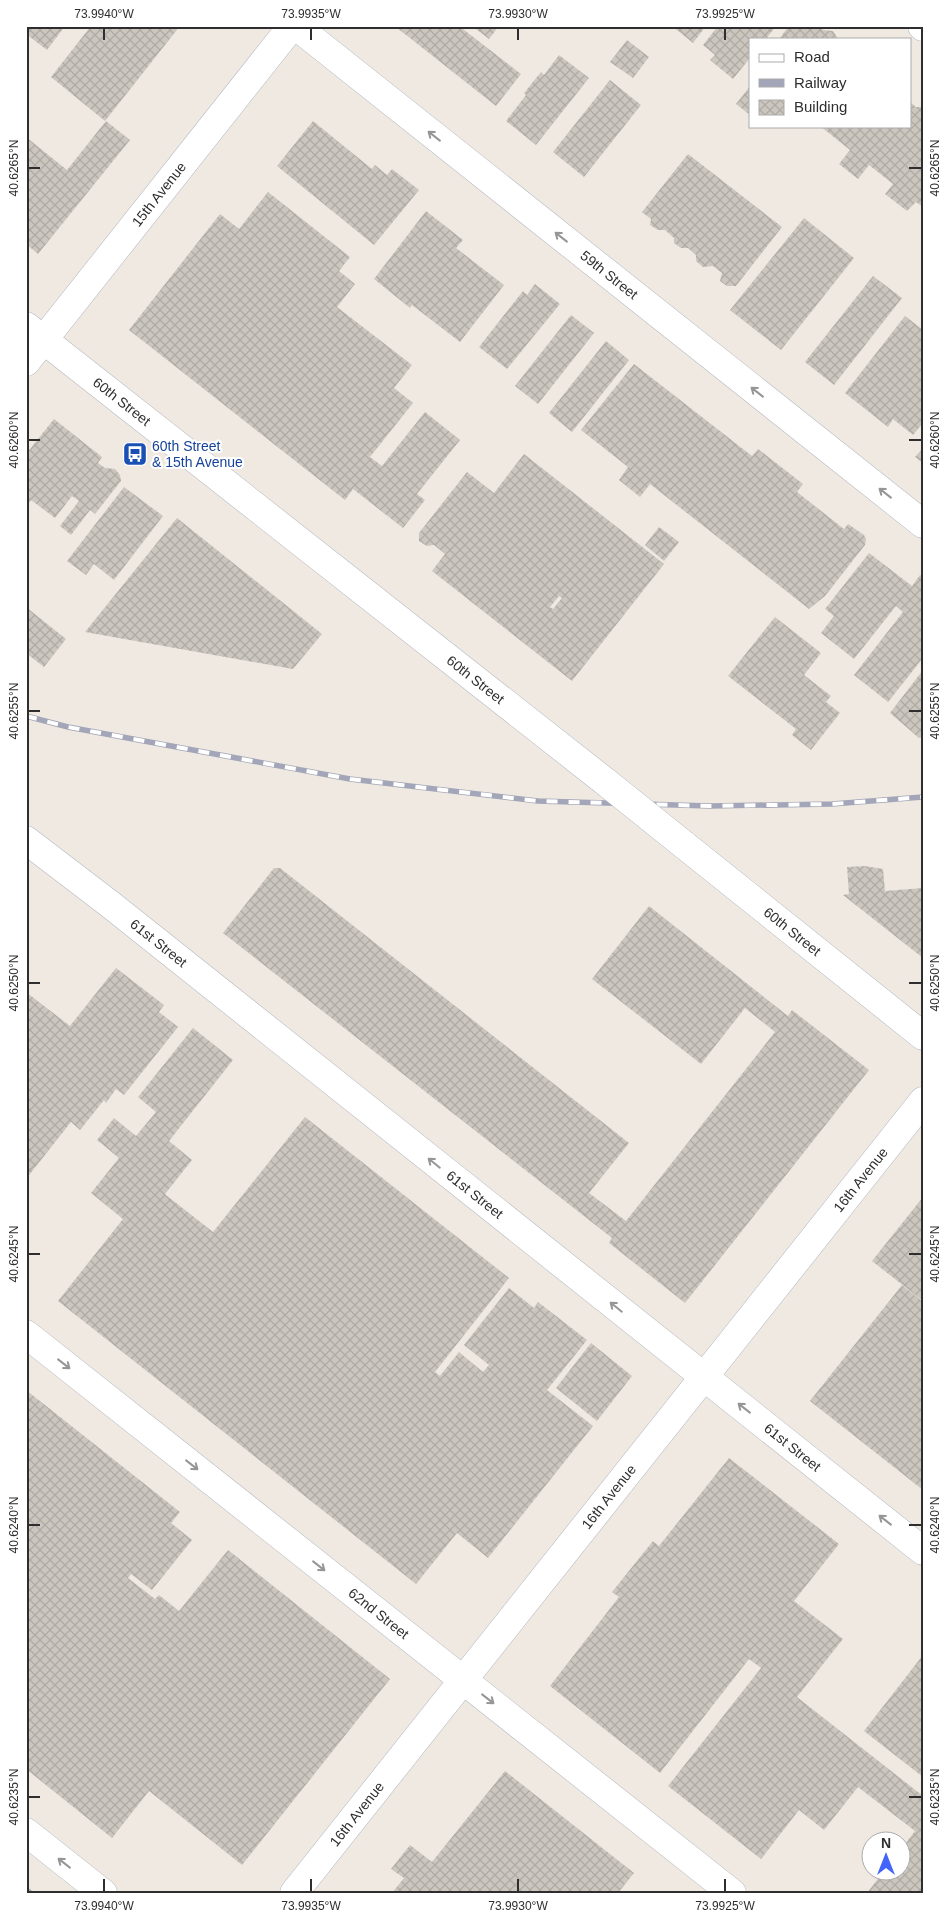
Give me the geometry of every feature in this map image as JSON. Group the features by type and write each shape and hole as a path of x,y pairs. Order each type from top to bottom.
{"street":[{"name":"15th Avenue","path":"26,362 35,333 292,26"},
{"name":"59th Street","path":"296,26 923,524"},
{"name":"60th Street","path":"35,333 608,783 923,1036"},
{"name":"61st Street","path":"26,840 111,905 923,1551"},
{"name":"16th Avenue","path":"294,1893 923,1101"},
{"name":"62nd Street","path":"26,1334 732,1893"},
{"path":"26,1832 102,1893"}],"building":[{"path":"28,26 65,26 47,50 26,34"},
{"path":"91,26 180,26 105,121 51,77"},
{"path":"397,26 459,26 521,74 496,106"},
{"path":"472,26 499,26 489,39"},
{"path":"672,26 706,26 693,43"},
{"path":"718,26 776,26 767,38 749,38 749,59 733,79 710,60 715,55 703,45"},
{"path":"789,26 819,26 823,30 833,31 837,38 780,38"},
{"path":"627,40 649,57 633,78 610,62"},
{"path":"559,55 589,78 536,145 506,121 526,95 524,93 541,72 544,75"},
{"path":"610,80 641,105 584,177 553,152"},
{"path":"749,87 749,114 736,104"},
{"path":"912,104 916,107 923,107 923,207 916,202 907,211 885,194 893,184 869,165 858,179 839,164 850,150 822,128 912,128"},
{"path":"106,121 130,140 38,254 26,244 26,137 67,170"},
{"path":"313,121 372,169 375,165 387,175 392,169 419,190 374,245 277,166"},
{"path":"688,154 782,227 736,286 727,286 720,281 722,273 713,266 703,267 696,261 696,255 688,248 681,248 674,243 674,238 665,230 658,230 650,225 651,219 642,212"},
{"path":"268,192 350,257 339,271 355,284 337,307 412,365 394,388 413,403 370,457 382,466 425,412 460,440 417,494 425,500 403,528 353,489 345,500 129,330 220,214 239,229"},
{"path":"426,211 463,240 456,248 504,285 460,342 412,305 410,308 374,279"},
{"path":"804,218 854,258 781,350 730,310"},
{"path":"873,276 902,298 834,385 805,362"},
{"path":"535,284 560,304 507,369 479,347 523,291 527,295"},
{"path":"571,315 594,333 538,404 515,386"},
{"path":"905,316 923,330 923,423 913,435 893,419 888,427 845,393"},
{"path":"606,341 629,360 572,432 549,413"},
{"path":"634,364 752,456 758,449 803,484 797,492 844,529 848,524 864,535 866,539 865,545 825,596 809,609 650,484 640,497 619,480 628,467 581,430"},
{"path":"54,419 102,457 98,463 105,468 115,469 120,475 121,481 95,514 90,510 71,535 60,526 79,501 72,496 55,518 31,500 26,507 26,454"},
{"path":"923,448 923,463 915,457"},
{"path":"524,454 664,564 572,681 432,571 445,554 434,545 427,546 419,541 419,533 467,472 494,493","holes":["559,596 562,598 553,609 550,607"]},
{"path":"124,487 163,516 114,580 94,564 86,575 67,561"},
{"path":"177,518 322,634 293,669 85,632"},
{"path":"659,527 679,542 664,561 645,545"},
{"path":"869,553 912,586 920,575 923,577 923,658 888,702 854,675 903,612 896,606 854,659 821,633 834,616 825,609"},
{"path":"26,607 66,639 44,667 26,653"},
{"path":"775,617 821,653 804,675 831,696 826,702 840,713 811,750 792,735 796,729 728,676"},
{"path":"923,670 923,737 919,738 890,713"},
{"path":"865,866 883,869 885,891 923,888 923,958 843,895 849,894 847,867"},
{"path":"274,868 280,868 629,1143 589,1193 626,1221 775,1032 745,1008 701,1064 592,979 649,906 788,1016 792,1010 869,1070 685,1303 609,1243 612,1238 223,933"},
{"path":"116,968 164,1005 159,1012 178,1027 124,1095 116,1089 106,1103 104,1100 80,1130 71,1122 26,1179 26,992 70,1026"},
{"path":"193,1028 233,1060 169,1141 192,1160 166,1195 213,1232 305,1117 509,1278 435,1372 440,1376 459,1352 483,1372 489,1365 464,1345 509,1288 534,1308 538,1302 587,1340 547,1390 593,1426 488,1558 457,1533 416,1584 58,1301 123,1219 91,1193 119,1158 97,1140 114,1118 136,1136 156,1112 138,1097"},
{"path":"923,1197 923,1301 872,1261"},
{"path":"902,1285 923,1302 923,1490 810,1401"},
{"path":"591,1343 632,1376 597,1421 556,1388"},
{"path":"26,1390 180,1512 171,1523 192,1540 152,1590 131,1574 128,1578 155,1599 159,1595 179,1611 228,1550 390,1679 242,1865 149,1791 112,1838 26,1769"},
{"path":"729,1458 839,1544 794,1601 843,1639 797,1697 923,1796 923,1893 867,1893 875,1882 912,1882 912,1835 915,1831 858,1787 824,1830 799,1810 761,1859 668,1786 761,1668 749,1659 660,1773 550,1686 619,1597 612,1592 653,1541 659,1546"},
{"path":"923,1655 923,1777 864,1731"},
{"path":"505,1771 634,1873 618,1893 392,1893 404,1878 391,1869 410,1845 432,1862"},
{"path":"26,1886 35,1893 26,1893"}],"railway":[{"path":"26,716 68,727 350,779 538,801 710,806 832,804 923,797"}],"place":[{"name":"60th Street & 15th Avenue","path":"135,454"}]}
